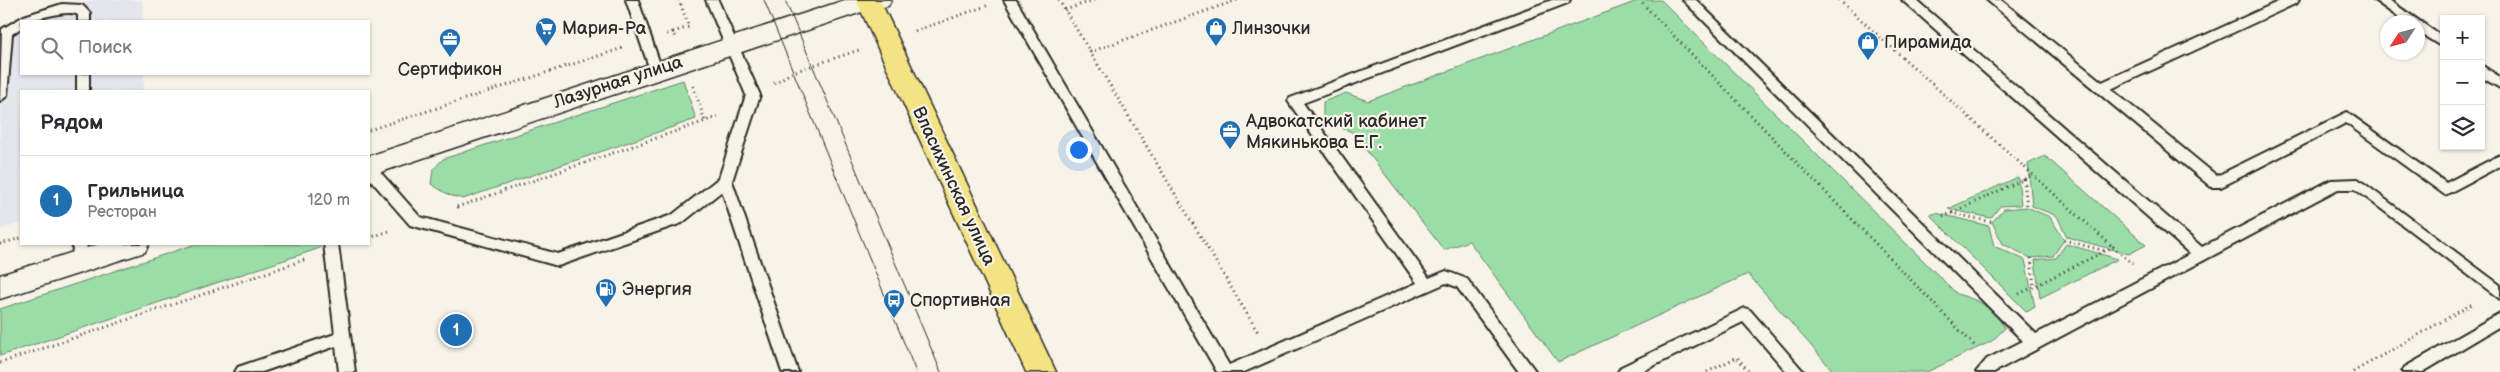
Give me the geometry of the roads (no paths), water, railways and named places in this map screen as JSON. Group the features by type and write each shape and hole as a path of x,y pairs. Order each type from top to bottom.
{"highway":[{"name":"Власихинская улица","path":"871,0 886,41 1041,372"}],"street":[{"name":"Лазурная улица","path":"370,168 656,70 871,0"},
{"path":"0,287 80,253 129,245"}],"lane":[{"path":"632,0 656,70"},
{"path":"370,169 415,221 558,260 677,219 725,181 753,95 712,0"},
{"path":"1010,0 1227,372 1446,276 1462,282 1528,372"},
{"path":"1426,285 1295,101 1564,0"},
{"path":"1689,0 2034,342"},
{"path":"1908,0 2201,255"},
{"path":"1993,0 2216,183 2347,117 2445,190 2500,160"},
{"path":"2101,88 2293,0"},
{"path":"2380,0 2402,15"},
{"path":"25,20 70,8 78,8 84,13 84,20"},
{"path":"0,96 6,32 11,26 20,22"},
{"path":"2425,31 2440,41"},
{"path":"2485,73 2500,83"},
{"path":"83,75 83,90"},
{"path":"725,181 790,372"},
{"path":"1988,368 2336,184 2358,184 2500,293"},
{"path":"332,247 347,372"},
{"path":"1626,372 1745,314 1796,372"},
{"path":"2410,372 2500,319"},
{"path":"243,372 342,337"}],"tram line":[{"path":"764,0 916,372"},
{"path":"785,0 941,372"}],"place":[{"name":"Мария-Ра","path":"546,47"},
{"name":"Линзочки","path":"1216,47"},
{"name":"Сертификон","path":"450,58"},
{"name":"Пирамида","path":"1868,61"},
{"name":"Адвокатский кабинет Мякинькова Е.Г.","path":"1230,150"},
{"name":"Энергия","path":"606,308"},
{"name":"Спортивная","path":"894,319"},
{"name":"Грильница","path":"456,330"}]}
